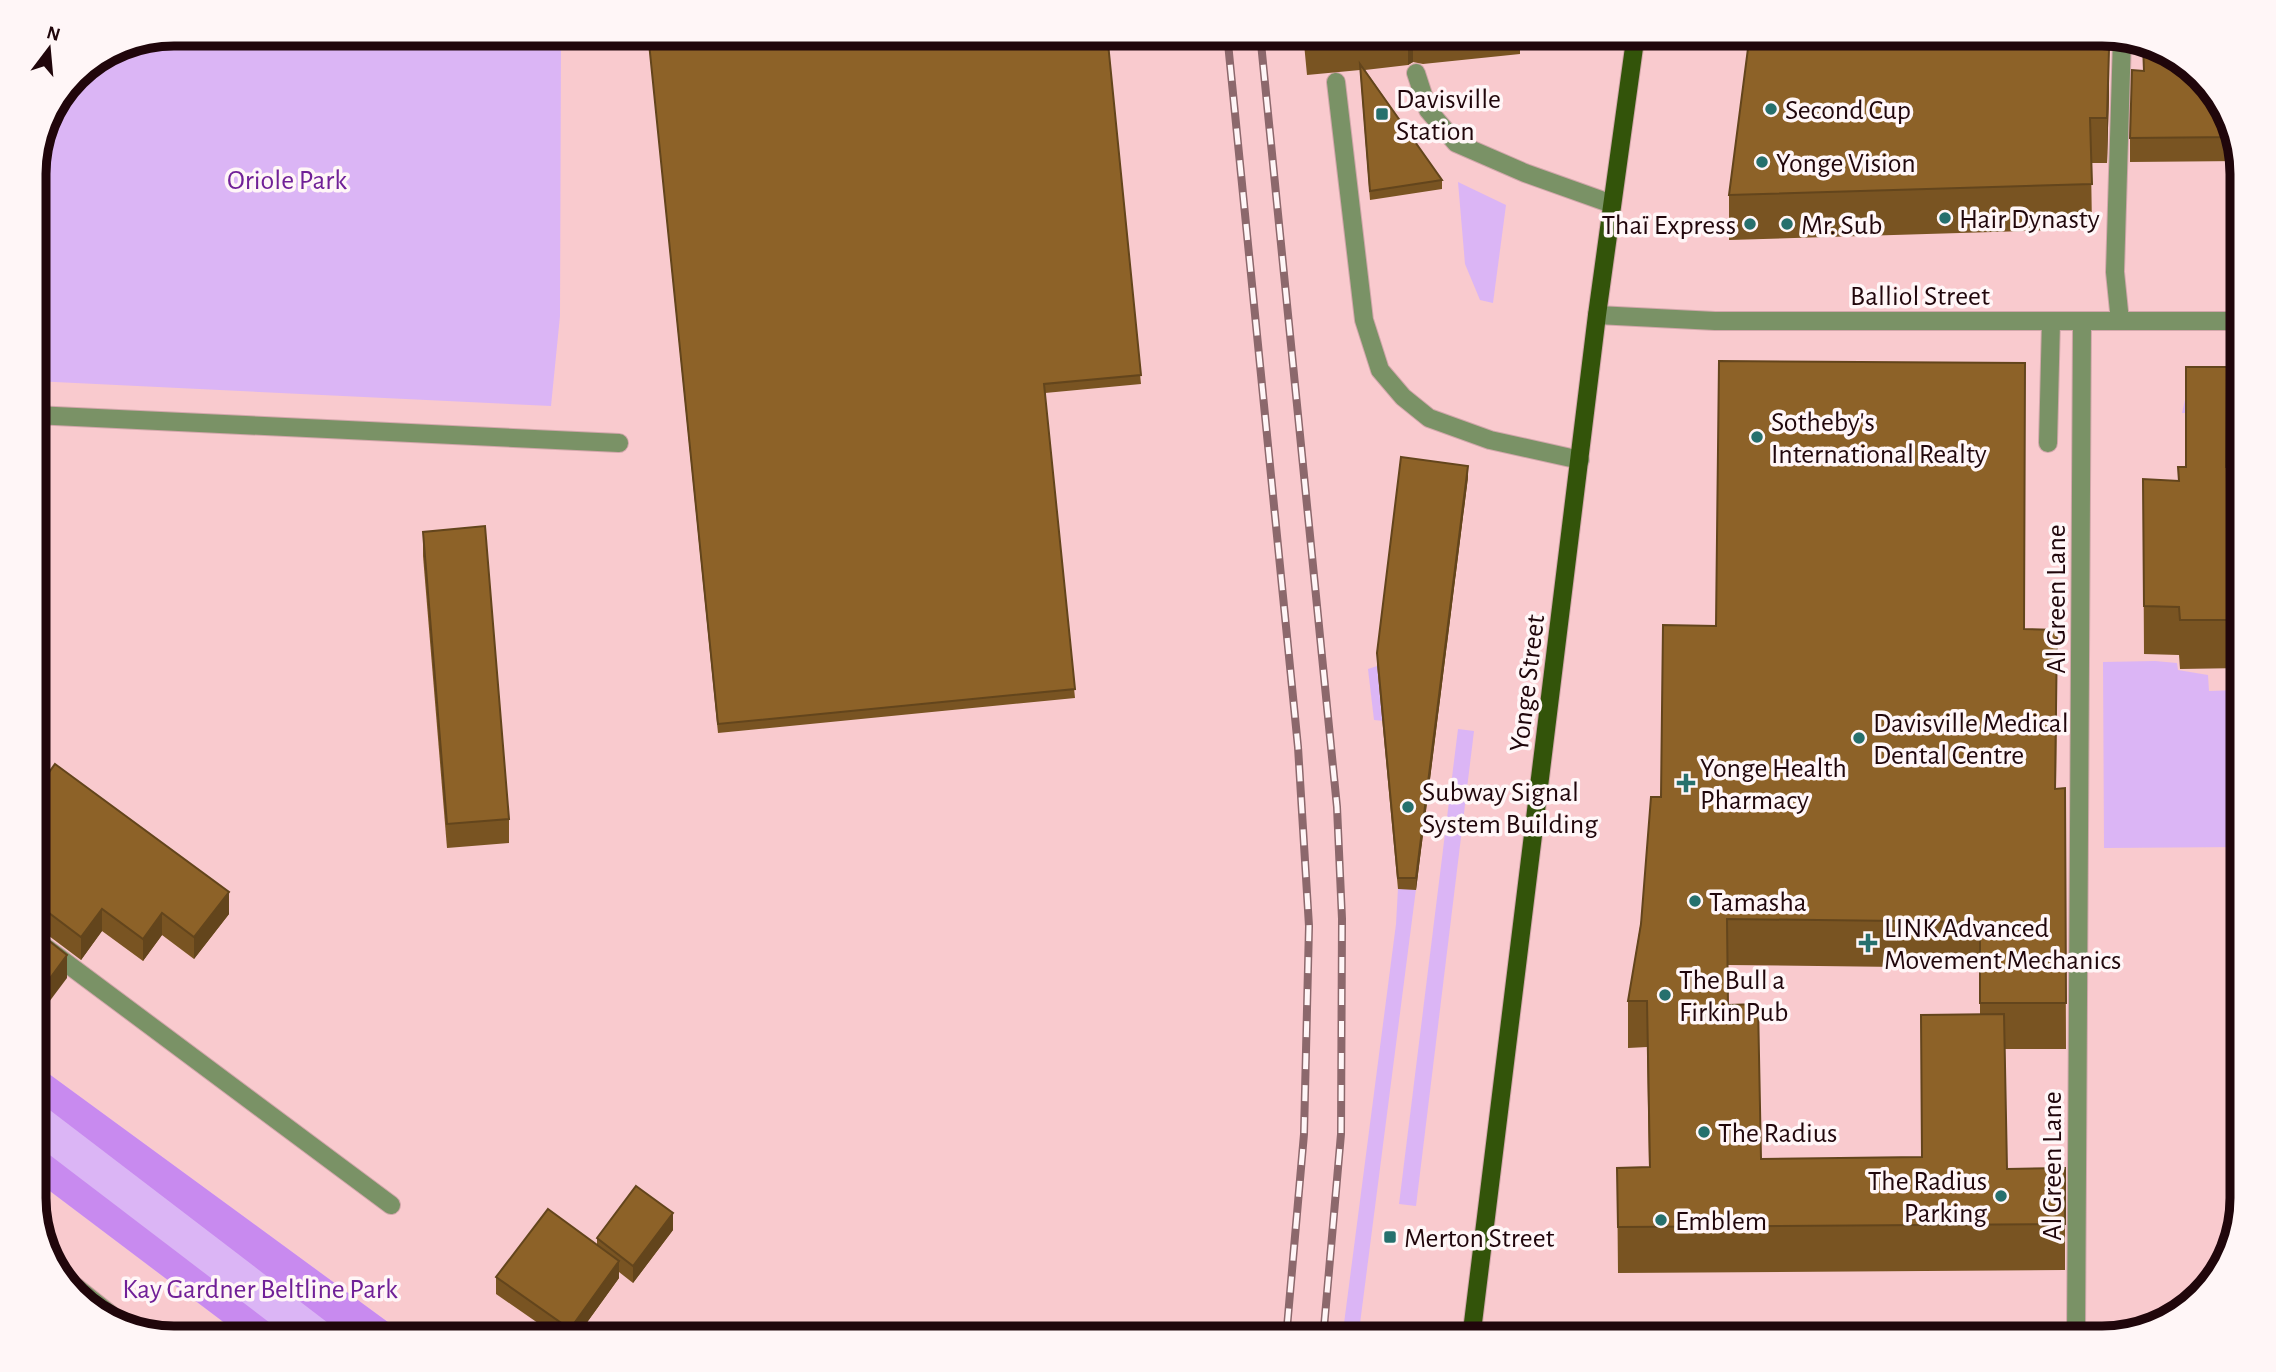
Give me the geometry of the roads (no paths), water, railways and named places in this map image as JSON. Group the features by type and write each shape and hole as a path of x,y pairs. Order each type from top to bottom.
{"main road":[{"name":"Yonge Street","path":"1473,1326 1597,315 1634,46"}],"street":[{"path":"2120,321 2115,272 2122,47"},
{"path":"1416,73 1428,110 1457,143 1525,173 1612,204"},
{"path":"1336,82 1364,320 1380,370 1403,397 1429,418 1490,440 1580,460"},
{"name":"Balliol Street","path":"1597,315 1715,321 2230,321"},
{"path":"2048,443 2051,321"},
{"name":"Al Green Lane","path":"2076,1326 2082,321"},
{"path":"46,416 619,443"},
{"path":"46,948 391,1205"}],"railway":[{"path":"1228,46 1298,747 1309,926 1304,1134 1287,1326"},
{"path":"1261,46 1337,807 1342,919 1341,1134 1324,1326"}],"place":[{"name":"Second Cup","path":"1771,109"},
{"name":"Davisville Station","path":"1382,114"},
{"name":"Yonge Vision","path":"1762,162"},
{"name":"Hair Dynasty","path":"1945,218"},
{"name":"Thaï Express","path":"1750,224"},
{"name":"Mr. Sub","path":"1787,224"},
{"name":"Sotheby's International Realty","path":"1757,437"},
{"name":"Davisville Medical Dental Centre","path":"1859,738"},
{"name":"Yonge Health Pharmacy","path":"1686,783"},
{"name":"Subway Signal System Building","path":"1408,807"},
{"name":"Tamasha","path":"1695,901"},
{"name":"LINK Advanced Movement Mechanics","path":"1868,943"},
{"name":"The Bull a Firkin Pub","path":"1665,995"},
{"name":"The Radius","path":"1704,1132"},
{"name":"The Radius Parking","path":"2001,1196"},
{"name":"Emblem","path":"1661,1220"},
{"name":"Merton Street","path":"1390,1237"}],"park label":[{"name":"Oriole Park","path":"287,179"},
{"name":"Kay Gardner Beltline Park","path":"260,1288"}]}
